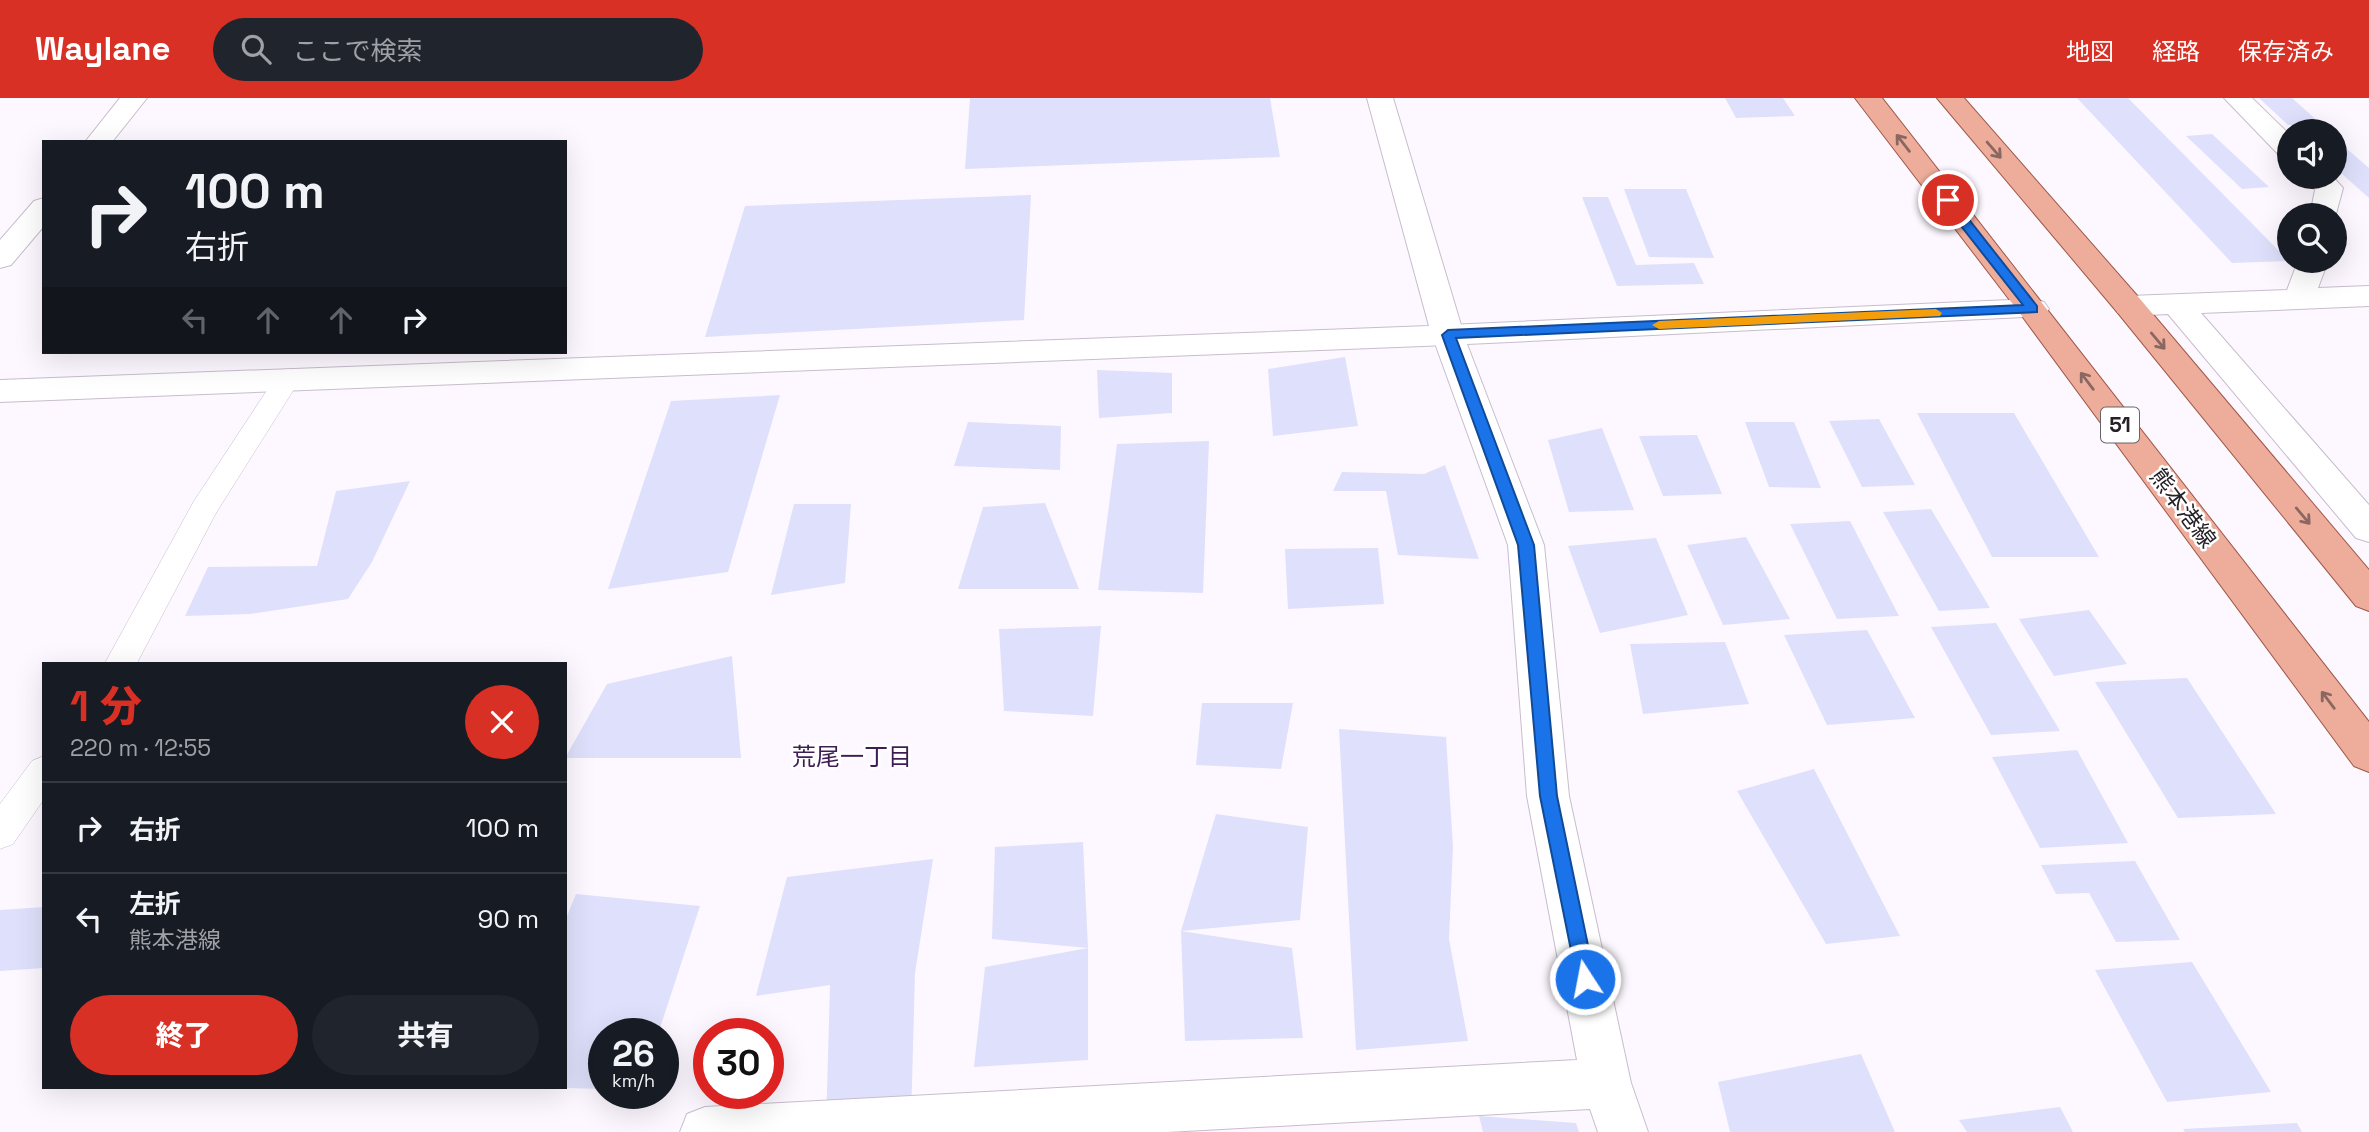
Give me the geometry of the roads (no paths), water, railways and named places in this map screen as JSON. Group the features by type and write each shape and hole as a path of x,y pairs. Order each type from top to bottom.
{"main road":[{"name":"熊本港線","path":"1868,98 2033,309 2369,754"},
{"path":"1950,98 2129,306 2369,596"}],"street":[{"path":"100,140 134,98"},
{"path":"1380,98 1448,335 1526,545 1548,796 1606,1083 1623,1132"},
{"path":"2237,98 2277,137"},
{"path":"0,259 42,208"},
{"path":"2299,299 2309,273"},
{"path":"2129,306 2369,296"},
{"path":"2176,304 2369,529"},
{"path":"0,391 1448,335 2033,309"},
{"path":"705,1132 1606,1083"}],"lane":[{"path":"122,662 204,509 288,378"},
{"path":"0,833 42,774"}],"district":[{"name":"荒尾一丁目","path":"852,757"}]}
